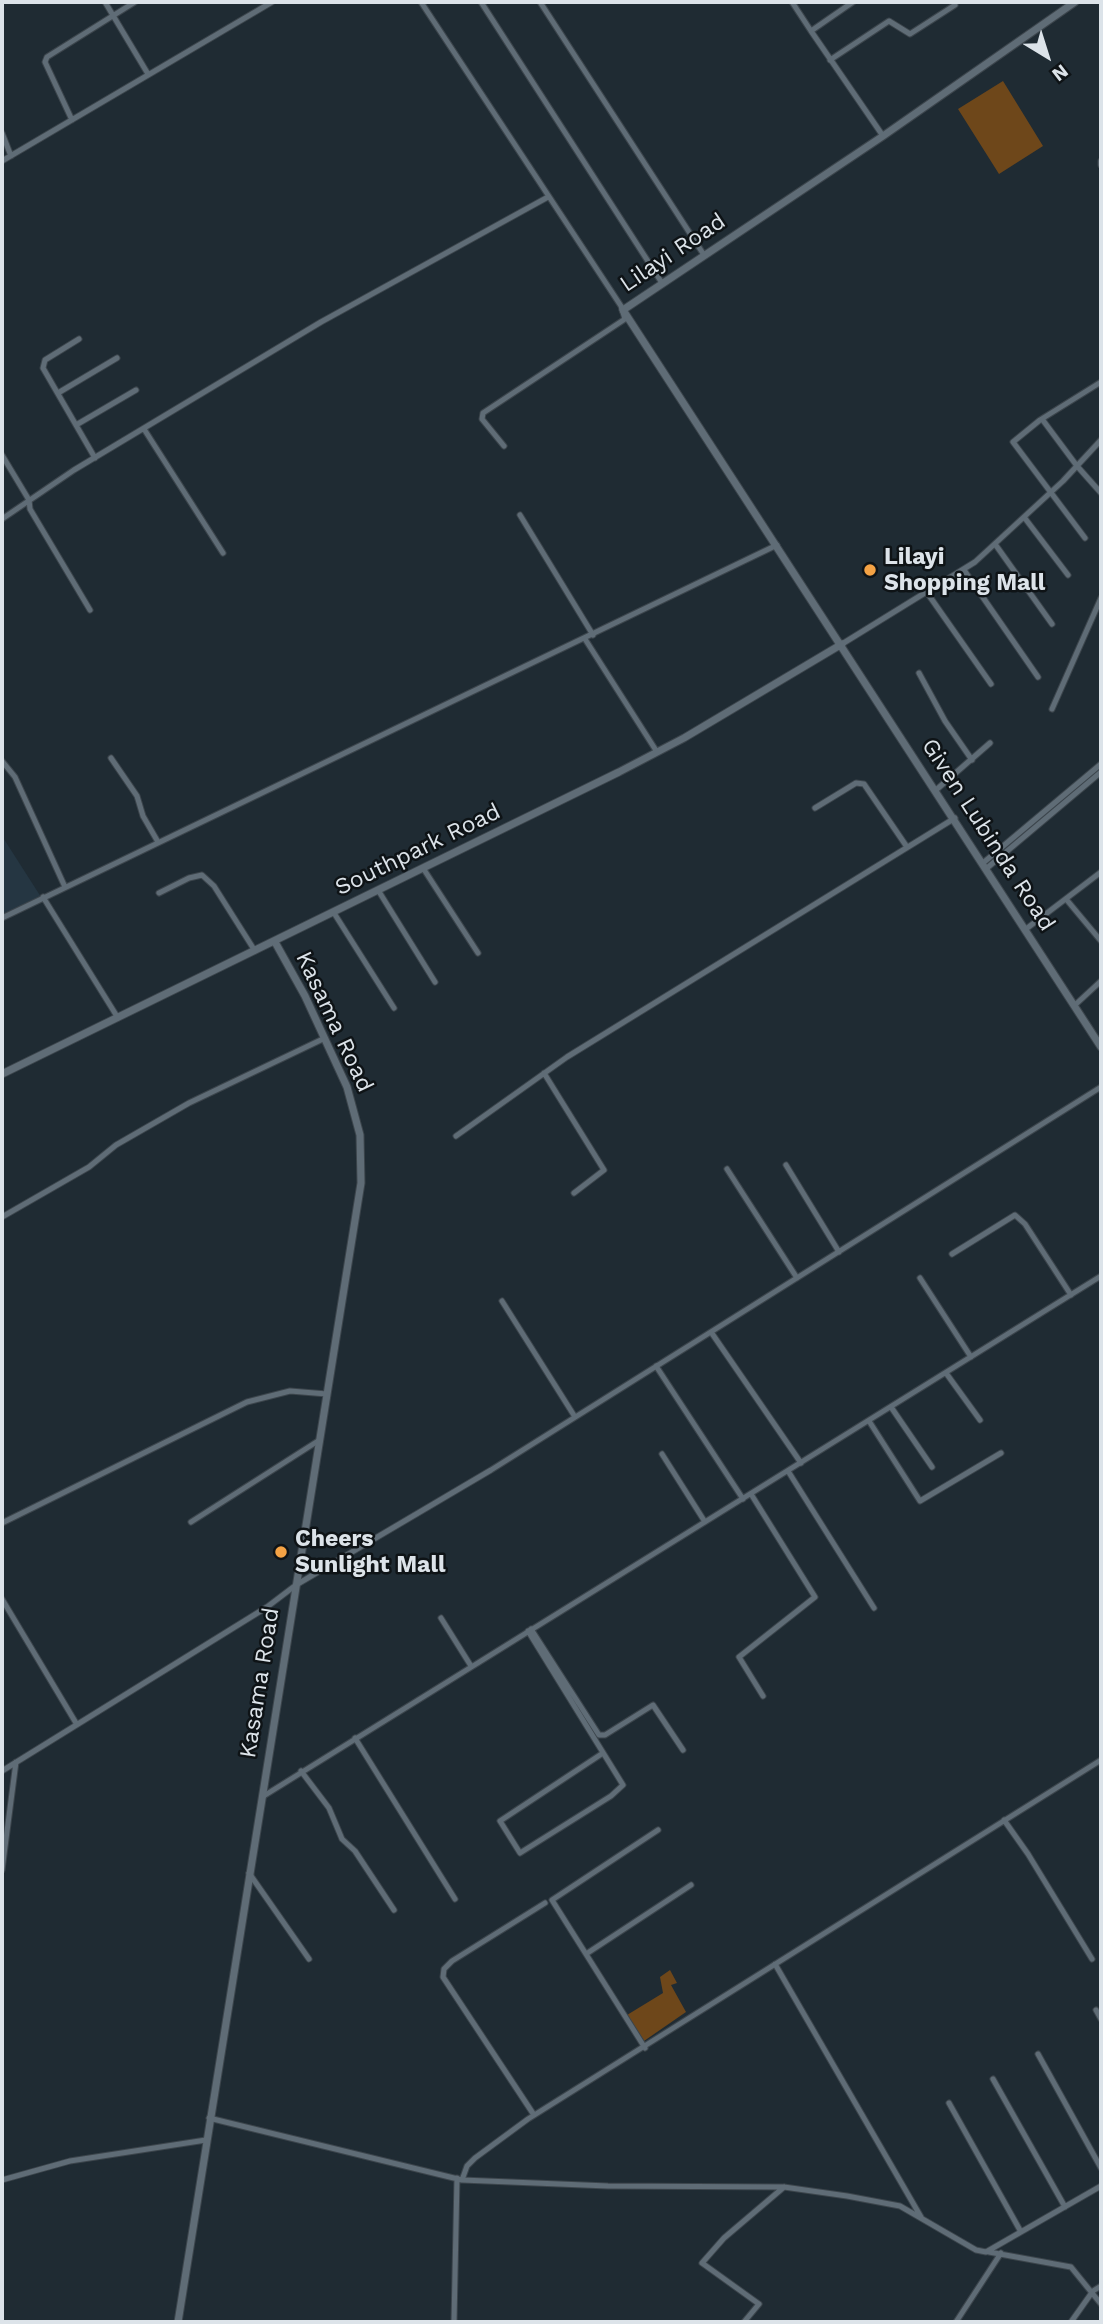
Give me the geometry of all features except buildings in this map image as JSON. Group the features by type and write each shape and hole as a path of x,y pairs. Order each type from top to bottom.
{"street":[{"path":"105,2 148,74"},
{"path":"72,120 45,62 52,53 135,2"},
{"path":"2,161 272,2"},
{"path":"421,2 623,310 625,319 483,413 482,419 504,446"},
{"path":"481,2 663,283"},
{"path":"540,2 704,255"},
{"path":"792,2 883,136"},
{"path":"811,31 853,2"},
{"name":"Lilayi Road","path":"842,644 623,310 883,136 1075,2"},
{"path":"830,60 889,20 910,34 955,5"},
{"path":"2,134 11,156"},
{"path":"2,519 95,458 321,322 548,197"},
{"path":"79,339 43,364 95,458"},
{"path":"58,393 117,358"},
{"path":"1085,538 1013,442 1042,419 1101,382"},
{"path":"76,425 136,390"},
{"path":"1042,419 1101,493"},
{"path":"144,429 223,553"},
{"path":"842,644 964,570 1051,492 1101,440"},
{"path":"2,454 29,500 30,509 90,610"},
{"path":"520,515 593,635"},
{"path":"1024,517 1068,575"},
{"path":"995,544 1052,624"},
{"path":"2,918 777,545"},
{"path":"964,570 1038,677"},
{"path":"928,594 991,684"},
{"path":"1052,709 1101,598"},
{"path":"1093,618 1101,624"},
{"path":"586,639 657,752"},
{"name":"Southpark Road","path":"2,1074 657,752 842,644"},
{"name":"Given Lubinda Road","path":"842,644 1101,1046"},
{"path":"919,673 972,760"},
{"path":"936,790 990,743"},
{"path":"111,758 137,796 143,816 158,842"},
{"path":"2,761 15,778 65,887"},
{"path":"985,865 1101,764"},
{"path":"985,865 1101,772"},
{"path":"815,808 856,783 864,784 906,847"},
{"path":"456,1136 544,1073 955,818"},
{"path":"423,868 478,953"},
{"path":"1026,929 1101,872"},
{"path":"159,893 189,878 202,875 214,886 255,951"},
{"path":"378,890 435,982"},
{"path":"43,898 118,1018"},
{"path":"1066,899 1101,941"},
{"path":"334,913 394,1008"},
{"name":"Kasama Road","path":"178,2322 360,1183 361,1147 347,1087 326,1038 275,942"},
{"path":"1074,1005 1101,981"},
{"path":"2,1217 89,1167 116,1144 189,1104 326,1038"},
{"path":"544,1073 604,1170 574,1193"},
{"path":"2,1771 267,1607 296,1585 575,1417 1101,1087"},
{"path":"786,1165 839,1252"},
{"path":"727,1169 797,1278"},
{"path":"952,1254 1015,1215 1025,1224 1071,1295"},
{"path":"261,1798 1101,1276"},
{"path":"920,1278 971,1357"},
{"path":"502,1301 575,1417"},
{"path":"711,1332 801,1463"},
{"path":"656,1366 743,1499"},
{"path":"946,1373 980,1420"},
{"path":"2,1523 247,1402 290,1391 327,1394"},
{"path":"891,1407 932,1466"},
{"path":"869,1421 920,1501 1001,1453"},
{"path":"191,1522 318,1441"},
{"path":"662,1454 705,1522"},
{"path":"788,1471 874,1608"},
{"path":"751,1494 794,1559 815,1597 739,1657 763,1696"},
{"path":"2,1599 76,1723"},
{"path":"441,1618 471,1666"},
{"path":"530,1630 599,1735 605,1735 653,1705 683,1751"},
{"path":"530,1630 603,1753 623,1781 619,1791 520,1853 500,1821 603,1753"},
{"path":"355,1738 455,1899"},
{"path":"454,2322 459,2179 475,2158 534,2115 645,2048 1101,1760"},
{"path":"2,1870 16,1762"},
{"path":"301,1772 329,1808 342,1839 355,1851 394,1910"},
{"path":"1004,1820 1092,1959"},
{"path":"645,2048 553,1904 553,1897 658,1830"},
{"path":"249,1872 309,1959"},
{"path":"586,1954 691,1885"},
{"path":"534,2115 443,1977 444,1969 452,1961 545,1903"},
{"path":"775,1964 921,2217"},
{"path":"1096,2010 1101,2019"},
{"path":"1038,2054 1101,2168"},
{"path":"993,2079 1065,2207"},
{"path":"949,2103 1021,2232"},
{"path":"209,2118 459,2179 608,2186 784,2187 900,2207 976,2249 1071,2267 1101,2304"},
{"path":"2,2180 70,2161 206,2140"},
{"path":"986,2252 1101,2186"},
{"path":"744,2322 759,2304 702,2263 724,2238 784,2187"},
{"path":"900,2207 908,2195"},
{"path":"956,2322 1001,2253"},
{"path":"1071,2322 1093,2291 1101,2286"}],"shaded area":[{"path":"1003,81 1043,146 999,174 958,109"},
{"path":"2,836 41,897 2,916"},
{"path":"670,1970 677,1983 671,1985 686,2012 644,2041 627,2015 663,1993 660,1977"}],"place":[{"name":"Lilayi Shopping Mall","path":"870,570"},
{"name":"Cheers Sunlight Mall","path":"281,1552"}]}
